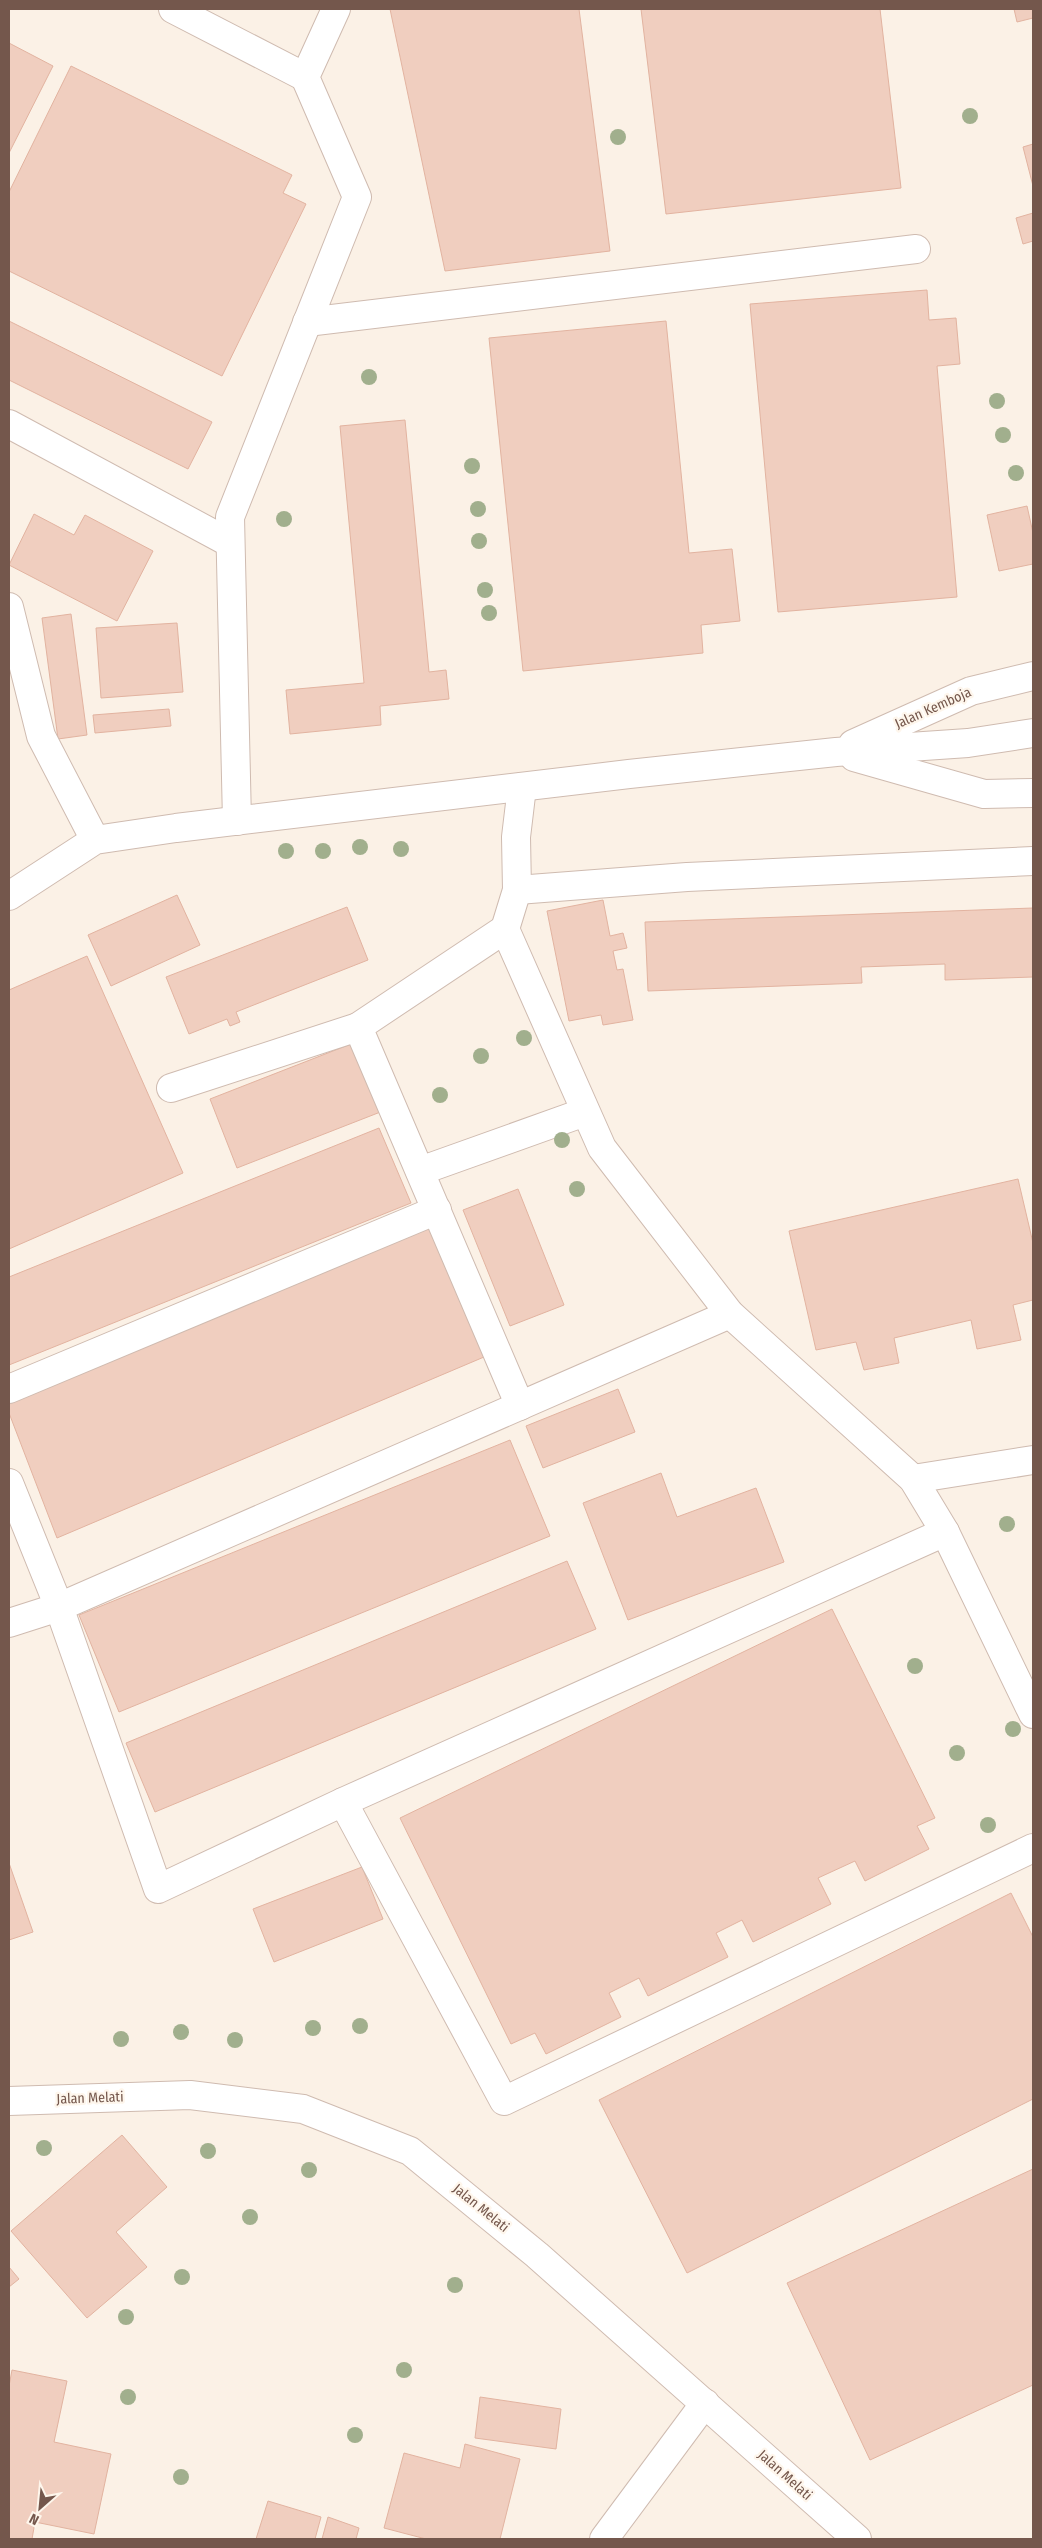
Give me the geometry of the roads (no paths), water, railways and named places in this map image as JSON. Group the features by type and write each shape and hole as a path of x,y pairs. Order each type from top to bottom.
{"street":[{"path":"172,9 305,77 357,197 230,517 237,821"},
{"path":"305,77 336,9"},
{"path":"307,322 916,249"},
{"path":"9,424 230,543"},
{"path":"9,607 40,736 95,840"},
{"name":"Jalan Kemboja","path":"836,752 971,690 1033,676"},
{"path":"9,896 95,840 522,787 836,752 968,742 1033,733"},
{"path":"836,752 984,794 1033,793"},
{"path":"171,1088 358,1026 505,929 517,890 516,837 522,787"},
{"path":"517,890 687,877 1033,861"},
{"path":"505,929 602,1148 730,1314 913,1479 945,1532 1033,1714"},
{"path":"358,1026 520,1406"},
{"path":"420,1171 585,1112"},
{"path":"9,1389 437,1210"},
{"path":"9,1623 59,1607 730,1314"},
{"path":"913,1479 1033,1460"},
{"path":"9,1483 59,1607 158,1889 343,1802 945,1532"},
{"path":"343,1802 504,2101 1033,1848"},
{"name":"Jalan Melati","path":"9,2101 200,2096 303,2109 410,2151 537,2255 857,2539"},
{"path":"604,2539 705,2403"}]}
